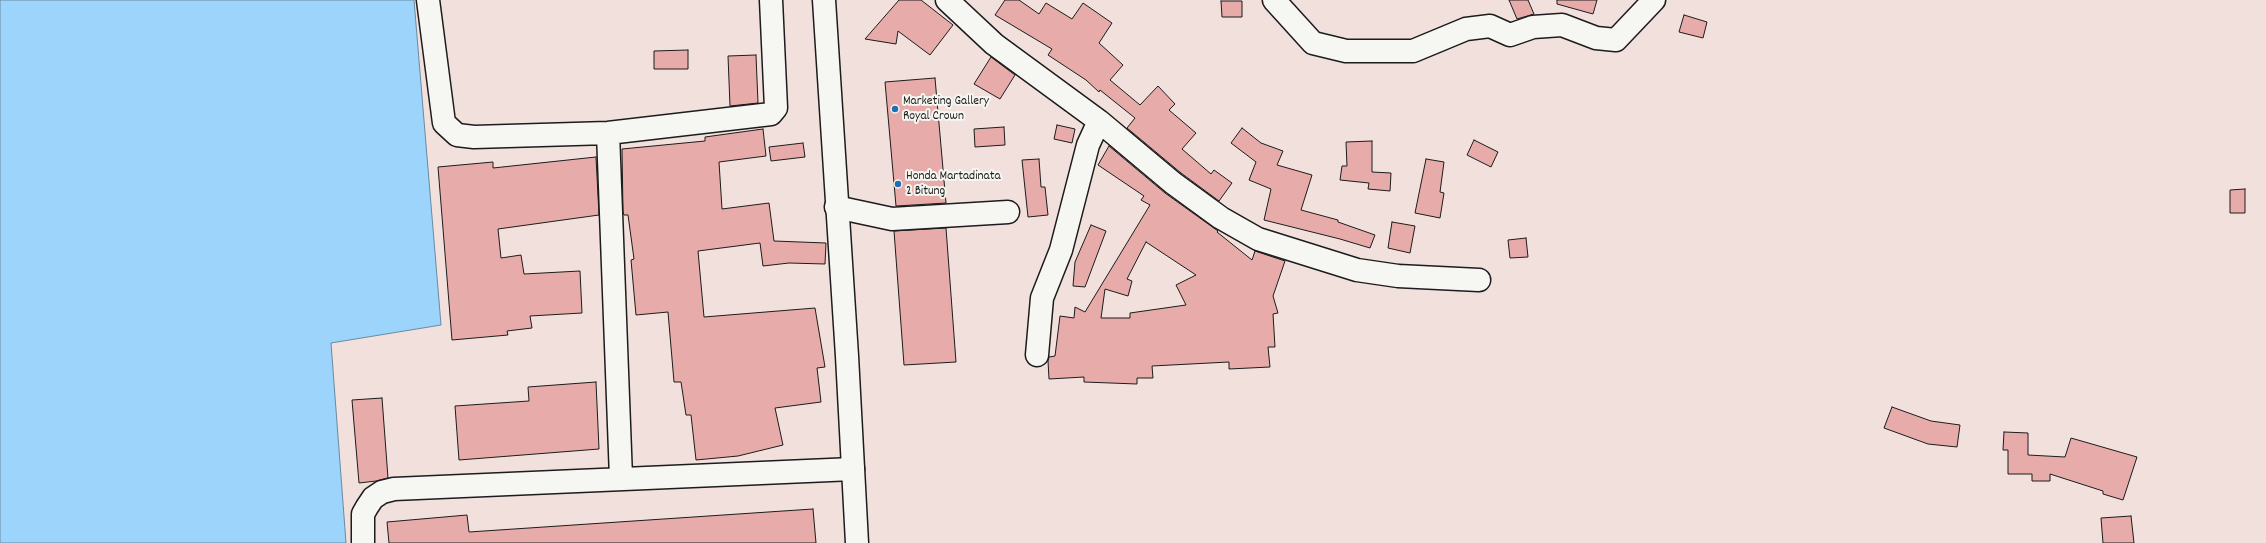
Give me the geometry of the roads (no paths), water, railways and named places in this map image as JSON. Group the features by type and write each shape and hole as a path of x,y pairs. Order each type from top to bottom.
{"main road":[{"path":"428,0 444,123 457,135 474,137 608,133 771,114 776,108 771,0"},
{"path":"824,0 857,543"},
{"path":"946,0 994,44 1099,121 1174,183 1221,218 1258,239 1357,270 1398,276 1480,280"},
{"path":"1274,0 1312,43 1346,51 1413,52 1466,29 1490,26 1510,35 1533,27 1562,25 1596,38 1616,40 1654,0"},
{"path":"1037,355 1042,298 1068,225 1088,145 1099,121"},
{"path":"608,133 622,478"},
{"path":"836,207 892,219 1008,212"},
{"path":"363,543 363,514 373,498 382,492 394,489 853,469"}],"water":[{"path":"0,0 414,0 441,325 331,343 346,543 0,543"}],"place":[{"name":"Marketing Gallery Royal Crown","path":"895,109"},
{"name":"Honda Martadinata 2 Bitung","path":"898,184"}]}
